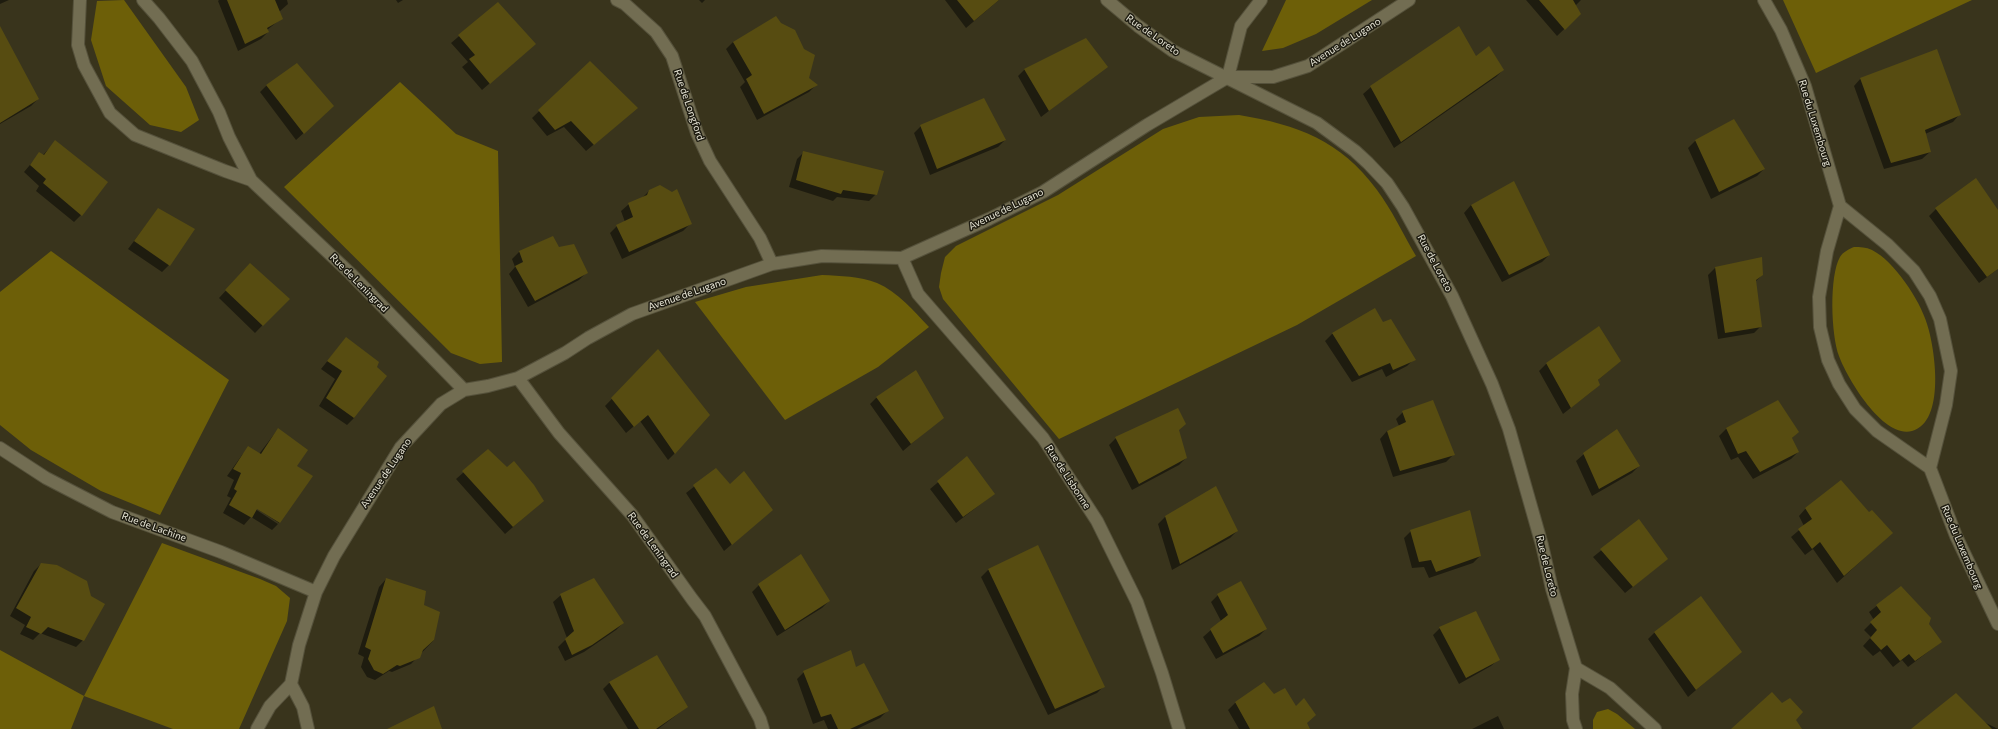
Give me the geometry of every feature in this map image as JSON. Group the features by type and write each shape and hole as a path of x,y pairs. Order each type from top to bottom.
{"street":[{"name":"Rue de Leningrad","path":"80,0 78,28 80,52 90,79 110,113 135,135 225,171 252,180"},
{"name":"Rue de Leningrad","path":"143,0 159,18 192,61 252,180 351,274 464,390"},
{"name":"Rue de Longford","path":"617,0 626,4 656,32 672,56 697,133 710,160 760,238 772,264"},
{"name":"Rue de Loreto","path":"1107,0 1138,26 1173,51 1317,123 1355,151 1387,183 1424,242 1452,296 1492,384 1509,429 1542,544 1552,589 1576,668 1572,694 1573,720 1576,729"},
{"path":"1228,78 1241,26 1261,0"},
{"name":"Avenue de Lugano","path":"291,684 299,644 316,592 334,556 401,447 441,404 464,390 488,386 518,378 566,353 588,338 632,314 772,264 822,256 902,258 989,219 1043,192 1147,125 1228,78 1273,77 1308,66 1409,0"},
{"name":"Rue du Luxembourg","path":"1764,0 1781,30 1805,86 1840,206"},
{"path":"1840,206 1888,245 1914,271 1930,296 1940,319 1951,371 1946,405 1930,468 1877,431 1855,409 1839,384 1828,360 1820,327 1819,297 1827,251 1840,206"},
{"name":"Rue de Lisbonne","path":"902,258 918,294 1043,438 1097,521 1137,602 1180,729"},
{"name":"Rue de Leningrad","path":"518,378 559,433 632,515 692,599 708,623 760,719 763,729"},
{"name":"Rue de Lachine","path":"0,448 46,478 112,512 221,552 316,592"},
{"name":"Rue du Luxembourg","path":"1930,468 1956,536 1998,624"},
{"path":"1576,668 1610,688 1655,729"},
{"path":"257,729 270,706 291,684 302,707 308,729"}],"shaded area":[{"path":"124,0 186,87 199,120 181,132 150,125 106,86 91,40 97,1"},
{"path":"1286,0 1372,0 1316,34 1283,48 1262,51"},
{"path":"1783,0 1972,0 1816,73"},
{"path":"400,82 456,134 498,151 502,362 480,364 451,353 284,187"},
{"path":"1239,115 1280,124 1299,130 1333,147 1363,173 1377,190 1393,214 1416,256 1297,325 1059,439 943,299 939,287 945,257 956,246 1058,195 1163,129 1199,117"},
{"path":"1854,247 1872,250 1889,263 1905,282 1924,314 1930,335 1935,366 1934,400 1930,414 1923,425 1912,431 1901,431 1889,426 1878,417 1858,392 1839,356 1834,334 1832,306 1834,278 1836,266 1840,257 1844,252"},
{"path":"51,251 229,380 160,515 101,491 31,450 0,425 0,292"},
{"path":"822,275 857,278 877,283 892,291 929,327 878,367 785,420 695,302 746,287"},
{"path":"162,543 260,579 276,586 290,598 287,621 239,729 173,729 84,696"},
{"path":"0,650 84,696 71,729 0,729"},
{"path":"1608,709 1617,714 1635,729 1593,729 1593,720 1597,712"}],"building":[{"path":"227,0 275,0 283,19 267,28 269,32 245,44"},
{"path":"957,0 999,0 974,21"},
{"path":"1539,0 1573,0 1581,14 1565,30"},
{"path":"498,2 536,44 490,84 469,59 475,55 458,35"},
{"path":"776,16 781,23 795,30 804,49 815,55 809,78 818,85 764,114 746,79 752,75 733,42"},
{"path":"0,26 39,99 0,123"},
{"path":"1459,26 1476,56 1489,46 1504,70 1401,142 1370,86"},
{"path":"1086,38 1108,67 1049,111 1024,69"},
{"path":"1937,49 1961,115 1925,130 1931,152 1891,163 1860,78"},
{"path":"590,61 638,108 594,145 571,121 555,130 538,110"},
{"path":"297,63 334,106 304,134 266,85"},
{"path":"984,98 1006,140 937,169 920,125"},
{"path":"1734,119 1765,169 1719,192 1695,140"},
{"path":"55,140 108,182 82,216 43,183 46,179 30,165 39,152 44,155"},
{"path":"803,151 884,171 877,195 843,190 841,194 796,180"},
{"path":"1976,178 1998,210 1998,269 1987,277 1935,208"},
{"path":"1514,181 1550,255 1509,275 1471,205"},
{"path":"660,185 672,192 677,189 692,224 629,252 616,225 633,217 628,203 647,195 649,190"},
{"path":"158,208 195,229 170,266 134,241"},
{"path":"553,236 559,247 574,244 588,273 535,301 515,266 523,262 519,251"},
{"path":"1762,257 1763,275 1756,280 1762,327 1725,333 1715,267"},
{"path":"250,263 290,299 263,326 225,290"},
{"path":"1375,308 1383,322 1391,319 1416,360 1393,370 1390,363 1359,376 1332,333"},
{"path":"1599,326 1621,361 1598,380 1600,385 1571,408 1546,363"},
{"path":"346,337 379,362 377,367 387,376 354,418 326,398 342,371 327,361"},
{"path":"658,349 710,415 675,454 648,415 634,427 611,398"},
{"path":"916,370 944,418 911,444 876,397"},
{"path":"1433,400 1455,455 1400,471 1387,431 1406,422 1402,411"},
{"path":"1778,400 1799,432 1792,438 1799,452 1760,472 1746,451 1738,454 1726,428"},
{"path":"1178,408 1186,424 1179,430 1187,458 1139,484 1115,437"},
{"path":"278,428 308,450 297,466 313,476 280,523 257,509 252,518 229,505 237,491 234,489 241,473 233,469 248,446 261,454"},
{"path":"1617,429 1640,466 1599,489 1583,453"},
{"path":"488,449 507,467 514,461 534,485 544,501 513,527 462,471"},
{"path":"967,456 995,494 963,517 937,481"},
{"path":"716,468 730,484 744,471 773,510 732,545 693,485"},
{"path":"1841,480 1869,512 1872,510 1893,533 1844,576 1820,542 1812,549 1798,529 1812,519 1805,508"},
{"path":"1216,486 1238,531 1180,564 1165,516"},
{"path":"1470,510 1481,556 1436,572 1431,560 1419,562 1410,530"},
{"path":"1639,519 1668,559 1633,587 1600,549"},
{"path":"1038,545 1105,687 1055,709 988,569"},
{"path":"801,554 830,601 785,630 758,584"},
{"path":"41,563 57,565 87,581 91,596 105,604 84,641 48,627 41,634 26,627 31,617 16,608"},
{"path":"386,578 426,591 424,605 440,612 434,640 423,650 420,658 400,666 397,665 383,674 374,670 368,659 371,650 365,647"},
{"path":"594,578 624,623 592,645 572,655 565,639 574,631 560,594"},
{"path":"1241,581 1267,629 1223,653 1210,629 1228,615 1217,594"},
{"path":"1901,586 1931,618 1929,624 1942,642 1915,661 1909,654 1900,661 1887,645 1881,650 1870,638 1877,630 1870,622 1881,612 1876,605"},
{"path":"1701,596 1742,652 1696,690 1654,632"},
{"path":"1476,611 1500,660 1466,678 1439,627"},
{"path":"851,650 856,667 864,663 889,711 850,729 838,729 831,714 821,717 803,671"},
{"path":"657,655 688,707 656,729 639,729 609,682"},
{"path":"1264,682 1274,694 1285,688 1296,706 1304,698 1316,715 1307,723 1310,729 1250,729 1235,702"},
{"path":"1772,692 1782,703 1790,698 1803,712 1796,720 1802,729 1731,729"},
{"path":"1956,693 1992,729 1911,729"},
{"path":"434,706 442,729 387,729"}]}
